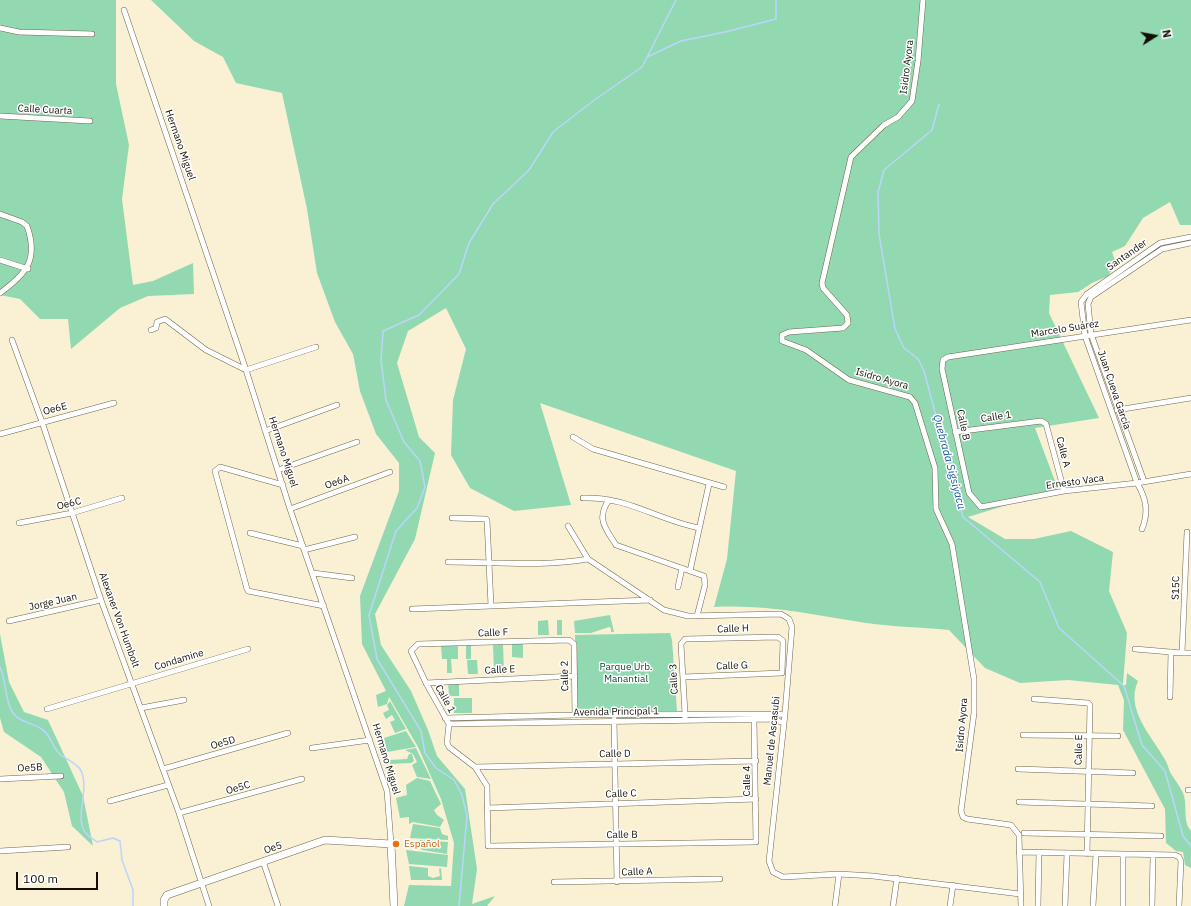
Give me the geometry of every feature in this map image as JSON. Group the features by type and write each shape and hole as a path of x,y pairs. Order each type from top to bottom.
{"street":[{"name":"Isidro Ayora","path":"923,0 918,61 912,101 898,116 884,125 853,154 846,176 822,283 823,288 847,315 848,323 843,328 790,332 782,335 782,341 806,350 849,380 910,397 915,403 935,468 936,509 952,544 974,679 974,712 962,812 963,817 967,819 1011,825 1019,835 1021,906"},
{"name":"Hermano Miguel","path":"124,10 246,370 290,509 387,791 394,906"},
{"path":"0,28 19,32 92,34"},
{"name":"Calle Cuarta","path":"0,116 90,121"},
{"path":"0,214 22,222 27,226 32,252 28,268 18,280 0,293"},
{"name":"Santander","path":"1081,302 1087,294 1160,243 1191,237"},
{"name":"Santander","path":"1088,304 1091,297 1162,249 1191,243"},
{"path":"0,260 28,268"},
{"name":"Juan Cueva García","path":"1081,302 1088,335 1112,411 1136,483 1143,493 1146,508 1145,521 1142,529"},
{"name":"Juan Cueva García","path":"1088,304 1088,335 1119,409 1144,482"},
{"path":"151,330 156,328 157,322 165,319 206,350 246,370 316,347"},
{"name":"Marcelo Suárez","path":"943,360 948,356 1191,320"},
{"name":"Alexaner Von Humbolt","path":"12,340 42,422 101,600 133,683 179,814 209,906"},
{"name":"Calle B","path":"943,360 942,369 954,432 969,493"},
{"path":"1112,411 1191,398"},
{"name":"Oe6E","path":"0,434 114,403"},
{"path":"265,431 338,405"},
{"name":"Calle 1","path":"954,432 1041,421"},
{"name":"Calle A","path":"1041,421 1046,424 1064,491"},
{"path":"573,437 593,449 709,484 724,487"},
{"path":"278,470 357,442"},
{"path":"283,485 220,467 215,471 248,592 324,606"},
{"name":"Oe6A","path":"290,509 390,472"},
{"name":"Ernesto Vaca","path":"969,493 981,507 1064,491 1144,482 1191,474"},
{"path":"690,571 709,484"},
{"path":"583,498 597,497 632,505 699,528"},
{"name":"Oe6C","path":"19,523 72,513 122,498"},
{"path":"609,500 602,509 603,523 616,545 704,576 706,581 697,616"},
{"path":"452,518 487,520 491,606"},
{"name":"Manuel de Ascasubi","path":"568,526 588,559 664,610 674,614 697,616 781,614 789,619 792,627 785,714 769,861 773,872 783,878 839,874 897,878 1020,894"},
{"name":"S15C","path":"1182,653 1187,532"},
{"path":"250,533 304,548 355,537"},
{"path":"448,562 551,562 588,559"},
{"path":"678,588 682,568"},
{"path":"313,573 352,578"},
{"name":"Jorge Juan","path":"9,621 101,600"},
{"path":"412,609 650,600"},
{"name":"Calle H","path":"685,639 781,638 783,641 782,673"},
{"name":"Calle 3","path":"685,639 681,644 685,720"},
{"name":"Calle F","path":"418,644 569,640"},
{"name":"Calle 2","path":"569,640 574,644 575,715"},
{"name":"Calle 1","path":"418,644 411,652 448,724 448,747 475,767 487,786 488,846"},
{"name":"Condamine","path":"47,709 248,649"},
{"path":"1135,649 1191,653"},
{"path":"1170,697 1171,652"},
{"name":"Calle G","path":"683,677 782,673"},
{"name":"Calle E","path":"426,683 575,676"},
{"name":"Calle E","path":"1034,699 1088,702 1090,705 1088,736 1087,854"},
{"path":"141,708 184,700"},
{"path":"445,718 575,715 614,718 685,714 785,714"},
{"path":"614,718 617,882"},
{"name":"Avenida Principal 1","path":"448,724 614,718 685,720 772,719 784,723"},
{"name":"Calle 4","path":"754,720 756,760 756,842"},
{"name":"Oe5D","path":"163,769 288,733"},
{"path":"1023,735 1118,736"},
{"path":"312,748 370,740"},
{"name":"Calle D","path":"475,767 756,760"},
{"path":"1018,769 1133,773"},
{"name":"Oe5B","path":"0,778 61,776"},
{"name":"Oe5C","path":"179,814 302,779"},
{"path":"110,801 168,785"},
{"name":"Calle C","path":"487,808 756,799"},
{"path":"1020,802 1152,806"},
{"path":"1024,833 1161,836"},
{"name":"Oe5","path":"164,906 165,898 202,883 325,840 391,844"},
{"name":"Calle B","path":"488,846 756,842"},
{"path":"0,851 68,847"},
{"path":"1019,852 1179,857 1181,861 1180,906"},
{"path":"1038,906 1039,852"},
{"path":"1065,906 1067,853"},
{"path":"1093,906 1096,854"},
{"path":"1123,906 1124,855"},
{"path":"1152,906 1153,856"},
{"path":"263,862 278,906"},
{"path":"835,906 839,874"},
{"name":"Calle A","path":"554,882 617,882 720,878"},
{"path":"893,906 897,878"},
{"path":"950,906 954,885"}],"green space":[{"path":"0,0 116,0 116,84 129,145 122,199 133,285 153,281 193,263 194,294 148,296 120,308 71,349 68,319 40,319 20,299 0,295"},
{"path":"151,0 1191,0 1191,225 1180,225 1170,202 1143,218 1125,246 1112,252 1117,266 1113,268 1108,276 1092,283 1078,292 1050,295 1049,313 1099,418 1035,428 1058,489 968,517 1005,539 1034,539 1071,531 1113,552 1109,591 1127,633 1123,684 1121,685 1126,685 1127,673 1138,681 1135,691 1137,712 1183,793 1187,823 1191,831 1191,868 1185,865 1183,852 1176,851 1166,843 1165,809 1123,730 1124,700 1118,685 1068,680 1020,683 985,668 949,630 876,624 753,607 714,607 727,559 736,471 540,403 571,505 514,511 470,488 451,455 453,400 466,349 446,308 408,331 397,363 419,437 435,453 415,539 375,614 381,645 411,691 428,730 437,756 465,789 477,869 472,904 495,896 487,906 404,906 409,885 451,886 454,843 441,799 418,747 389,697 387,704 378,707 376,695 386,691 362,644 360,596 399,491 399,463 376,434 360,391 353,354 335,322 317,273 307,209 282,93 236,83 223,57 194,41"},
{"path":"610,615 614,632 611,632 611,628 609,627 591,633 575,633 574,621"},
{"path":"548,620 549,635 538,635 538,621"},
{"path":"557,620 562,620 562,635 557,635"},
{"name":"Parque Urb. Manantial","path":"670,633 672,640 677,711 578,713 575,635"},
{"path":"0,634 9,682 24,712 48,720 83,796 93,846 72,826 64,792 41,757 4,732 0,718"},
{"path":"493,644 503,644 504,673 494,673"},
{"path":"512,644 523,644 523,658 512,657"},
{"path":"458,645 458,659 451,659 452,673 447,673 447,659 442,659 441,646"},
{"path":"466,645 471,645 471,659 466,659"},
{"path":"467,660 477,660 478,674 468,674"},
{"path":"459,682 459,696 449,696 448,683"},
{"path":"454,698 472,698 472,713 454,713"},
{"path":"390,701 406,729 395,733 390,722 395,720 392,715 386,719 383,713 389,710 387,705"},
{"path":"677,715 677,718 619,719 619,716"},
{"path":"406,731 416,747 387,752 384,738"},
{"path":"416,748 431,779 417,777 412,765 417,762 413,754 405,750"},
{"path":"409,754 412,754 414,761 411,763 390,764 389,760 407,759"},
{"path":"417,778 430,781 441,804 434,810 437,815 444,820 440,827 413,822 409,824 409,817 400,818 396,798 407,795 406,785"},
{"path":"413,824 440,828 442,834 448,836 448,840 410,838"},
{"path":"420,840 448,842 447,854 422,850 420,847"},
{"path":"406,850 448,855 447,867 409,864"},
{"path":"409,866 428,868 428,876 433,878 440,876 439,869 441,868 442,880 411,880"}],"waterway":[{"path":"459,906 467,816 462,795 454,780 436,768 425,753 421,731 377,659 369,615 396,531 417,508 425,487 420,461 404,442 386,400 381,360 383,331 419,315 459,274 469,243 493,204 529,170 553,132 593,101 642,67 676,0"},
{"path":"647,57 681,41 776,19 776,0"},
{"name":"Quebrada Sigsiyacu","path":"939,104 932,130 884,170 878,192 879,234 895,329 904,348 918,359 924,371 963,517 1040,582 1059,628 1124,686 1142,745 1165,771 1183,836 1191,846"},
{"path":"0,667 4,679 8,702 13,713 22,720 43,730 58,752 80,769 84,784 81,810 82,826 85,832 97,842 113,838 120,841 122,860 133,890 133,906"}],"place":[{"name":"Español","path":"396,844"}]}
